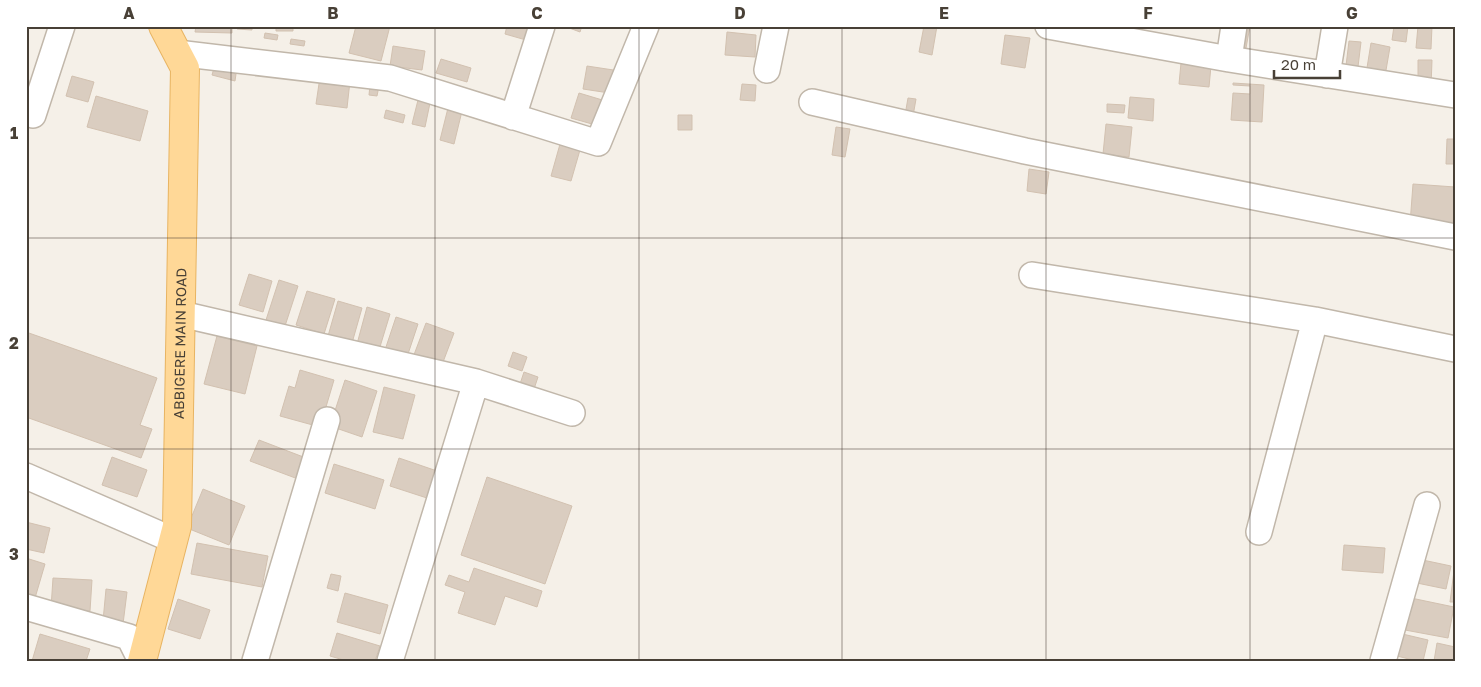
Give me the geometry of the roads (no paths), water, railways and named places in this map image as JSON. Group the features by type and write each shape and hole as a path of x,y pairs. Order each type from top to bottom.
{"main road":[{"name":"ABBIGERE MAIN ROAD","path":"141,661 177,526 185,68 163,26"}],"street":[{"path":"26,112 33,115 62,26"},
{"path":"513,117 542,26"},
{"path":"177,53 390,78 598,143 646,26"},
{"path":"767,70 776,26"},
{"path":"1048,26 1117,32 1229,59 1455,95"},
{"path":"1229,59 1234,26"},
{"path":"1327,75 1335,26"},
{"path":"812,102 1025,150 1455,237"},
{"path":"1032,275 1315,320 1455,349"},
{"path":"180,314 476,382 572,413"},
{"path":"1259,532 1315,320"},
{"path":"390,661 476,382"},
{"path":"255,661 327,420"},
{"path":"26,476 173,540"},
{"path":"1383,661 1427,505"},
{"path":"26,607 130,637 141,661"}]}
